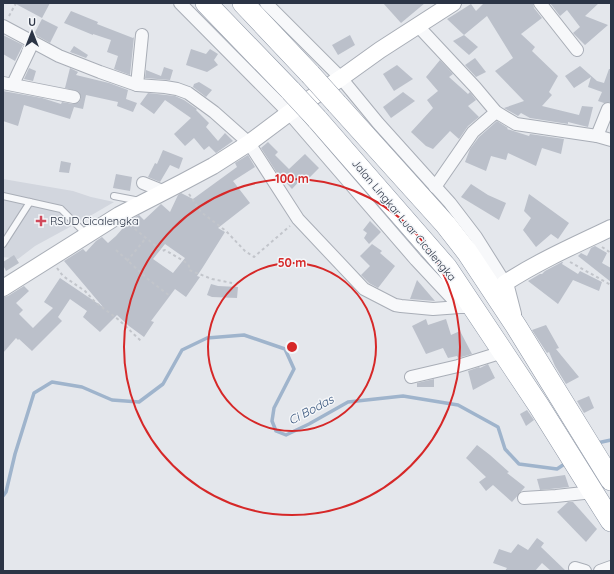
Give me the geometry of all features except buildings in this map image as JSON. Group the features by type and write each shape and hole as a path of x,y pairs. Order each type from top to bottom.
{"highway":[{"name":"Jalan Lingkar Luar Cicalengka","path":"206,3 317,119 447,268 467,307 503,352 539,406 611,521"},
{"path":"243,3 310,74 446,226 467,252 516,326 609,477"}],"street":[{"path":"180,3 289,113 416,260 467,307"},
{"path":"266,3 341,78 378,123 450,203 476,237 505,283 516,326"},
{"path":"3,288 118,214 165,192 213,166 249,143 289,113 380,50 453,3"},
{"path":"540,3 577,50"},
{"path":"417,25 475,87 496,112 516,124 597,136 611,140"},
{"path":"3,26 59,56 100,72 137,85 165,87 188,93 214,112 249,143 298,219 364,288 395,305 433,309 467,307"},
{"path":"137,85 142,35"},
{"path":"33,42 8,84 74,97"},
{"path":"597,136 608,109"},
{"path":"435,187 473,132 496,112"},
{"path":"143,183 165,192"},
{"path":"505,283 528,268 611,228"},
{"path":"411,377 458,366 503,352"},
{"path":"524,498 556,496 591,488"},
{"path":"600,571 611,567"}],"lane":[{"path":"3,196 61,209 87,235"},
{"path":"114,196 144,201"},
{"path":"3,244 30,202"}],"path":[{"path":"3,26 16,3"},
{"path":"183,182 201,212 226,231 245,251 254,257 298,219"},
{"path":"118,214 162,251 165,250 187,263 189,270 212,279 232,283"},
{"path":"127,261 146,238"},
{"path":"116,250 127,261 170,296"},
{"path":"555,254 611,285"},
{"path":"49,258 63,276 120,320 142,342"}],"shaded area":[{"name":"RSUD Cicalengka","path":"3,179 73,191 114,202 35,246 18,259 3,257"}],"waterway":[{"name":"Ci Bodas","path":"3,496 6,492 15,454 34,393 52,382 82,387 112,400 139,402 163,384 182,350 207,338 244,335 285,349 294,369 274,408 272,421 276,431 286,435 348,402 403,396 458,405 498,427 505,449 519,464 557,469 566,463"},
{"name":"Ci Bodas","path":"597,443 611,440"}],"place":[{"name":"RSUD Cicalengka","path":"41,221"}]}
